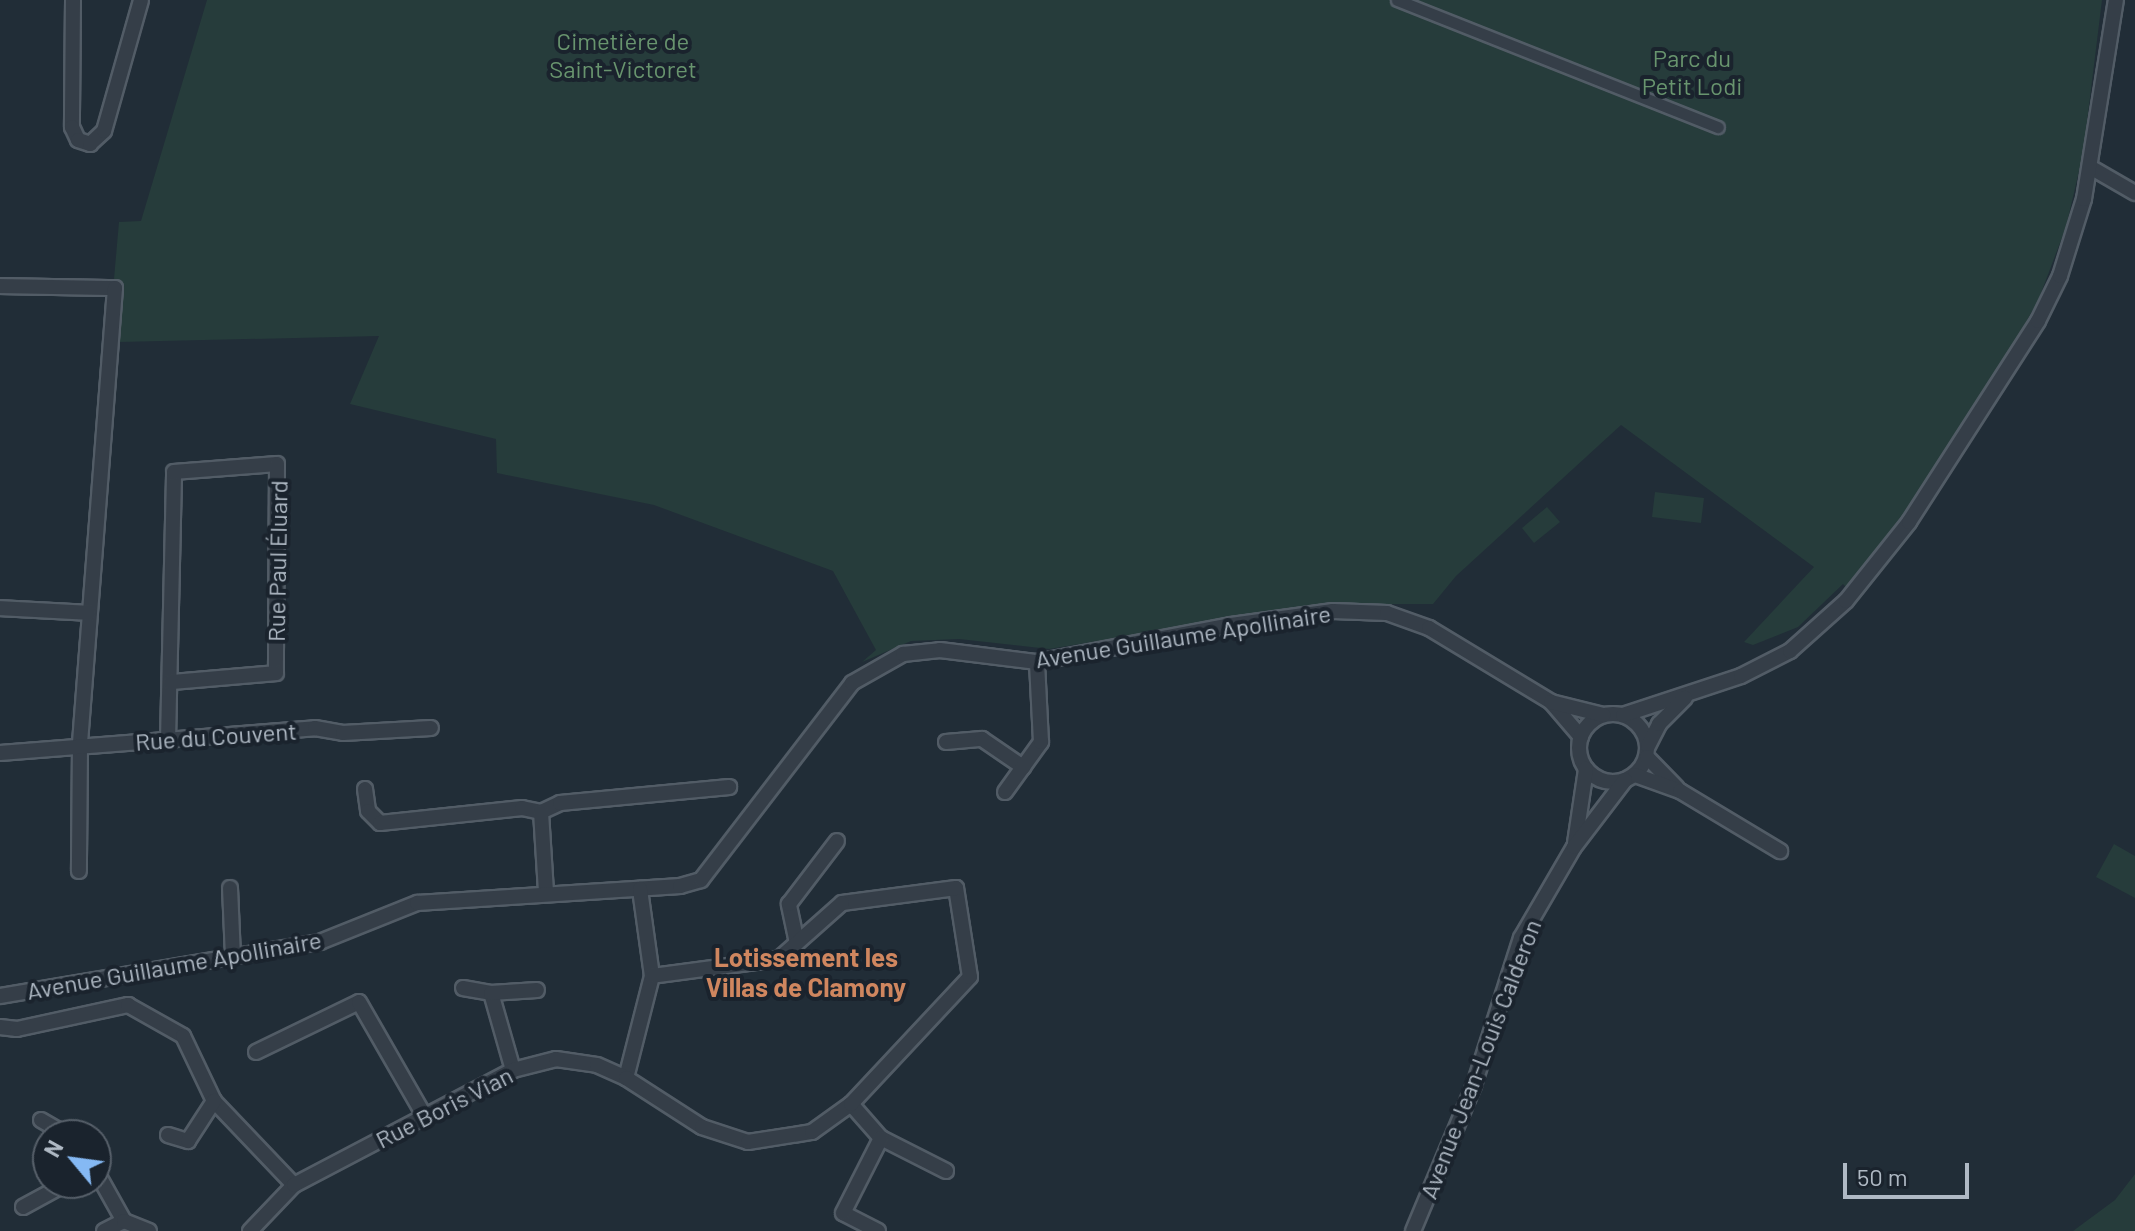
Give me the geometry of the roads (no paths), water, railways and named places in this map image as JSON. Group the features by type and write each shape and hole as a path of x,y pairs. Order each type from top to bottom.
{"street":[{"path":"73,0 72,127 78,140 90,144 104,131 141,0"},
{"path":"1397,0 1718,127"},
{"name":"Avenue Jean-Louis Calderon","path":"1603,715 1623,715 1741,676 1790,651 1872,571 2038,321 2072,240 2090,167 2116,0"},
{"path":"2090,167 2135,193"},
{"path":"0,286 115,288 80,746 79,871"},
{"name":"Rue Paul Éluard","path":"168,740 174,472 277,464 276,673 170,682"},
{"path":"0,608 89,613"},
{"name":"Avenue Guillaume Apollinaire","path":"0,996 320,942 417,903 546,892 640,889 701,880 717,865 852,683 903,654 940,650 1037,662 1231,625 1333,611 1387,613 1429,628 1551,702 1603,715"},
{"path":"1005,792 1041,742 1037,662"},
{"name":"Avenue Jean-Louis Calderon","path":"1413,1231 1474,1085 1515,953 1574,847 1630,778 1672,708 1698,688"},
{"name":"Avenue Guillaume Apollinaire","path":"1551,702 1581,737"},
{"path":"1581,737 1603,715"},
{"path":"1623,715 1640,726 1647,752 1680,791"},
{"name":"Rue du Couvent","path":"0,753 315,728 343,733 431,728"},
{"name":"Avenue Jean-Louis Calderon","path":"1574,847 1586,769 1581,737"},
{"path":"946,742 982,739 1023,767"},
{"path":"1586,769 1604,781 1630,778 1680,791 1780,851"},
{"path":"365,789 368,811 380,823 522,808 541,812 560,803 729,787"},
{"path":"541,812 546,892"},
{"path":"652,976 779,959 797,943 789,904 837,841"},
{"path":"230,888 233,956"},
{"name":"Rue Boris Vian","path":"250,1231 294,1185 513,1070 556,1059 597,1065 626,1078 702,1127 748,1142 812,1132 851,1104 970,977 956,888 842,903 797,943"},
{"path":"626,1078 652,976 640,889"},
{"path":"463,988 491,993 537,990"},
{"path":"491,993 513,1070"},
{"path":"256,1052 359,1002 424,1115"},
{"path":"0,1027 17,1029 128,1005 183,1036 214,1101 294,1185"},
{"path":"168,1135 188,1141 214,1101"},
{"path":"851,1104 881,1138 946,1171"},
{"path":"878,1231 843,1213 881,1138"},
{"path":"23,1207 38,1199"},
{"path":"112,1199 124,1221 149,1231"},
{"path":"104,1231 124,1221"}],"district":[{"name":"Lotissement les Villas de Clamony","path":"806,972"}],"park label":[{"name":"Cimetière de Saint-Victoret","path":"623,55"},
{"name":"Parc du Petit Lodi","path":"1692,72"}]}
